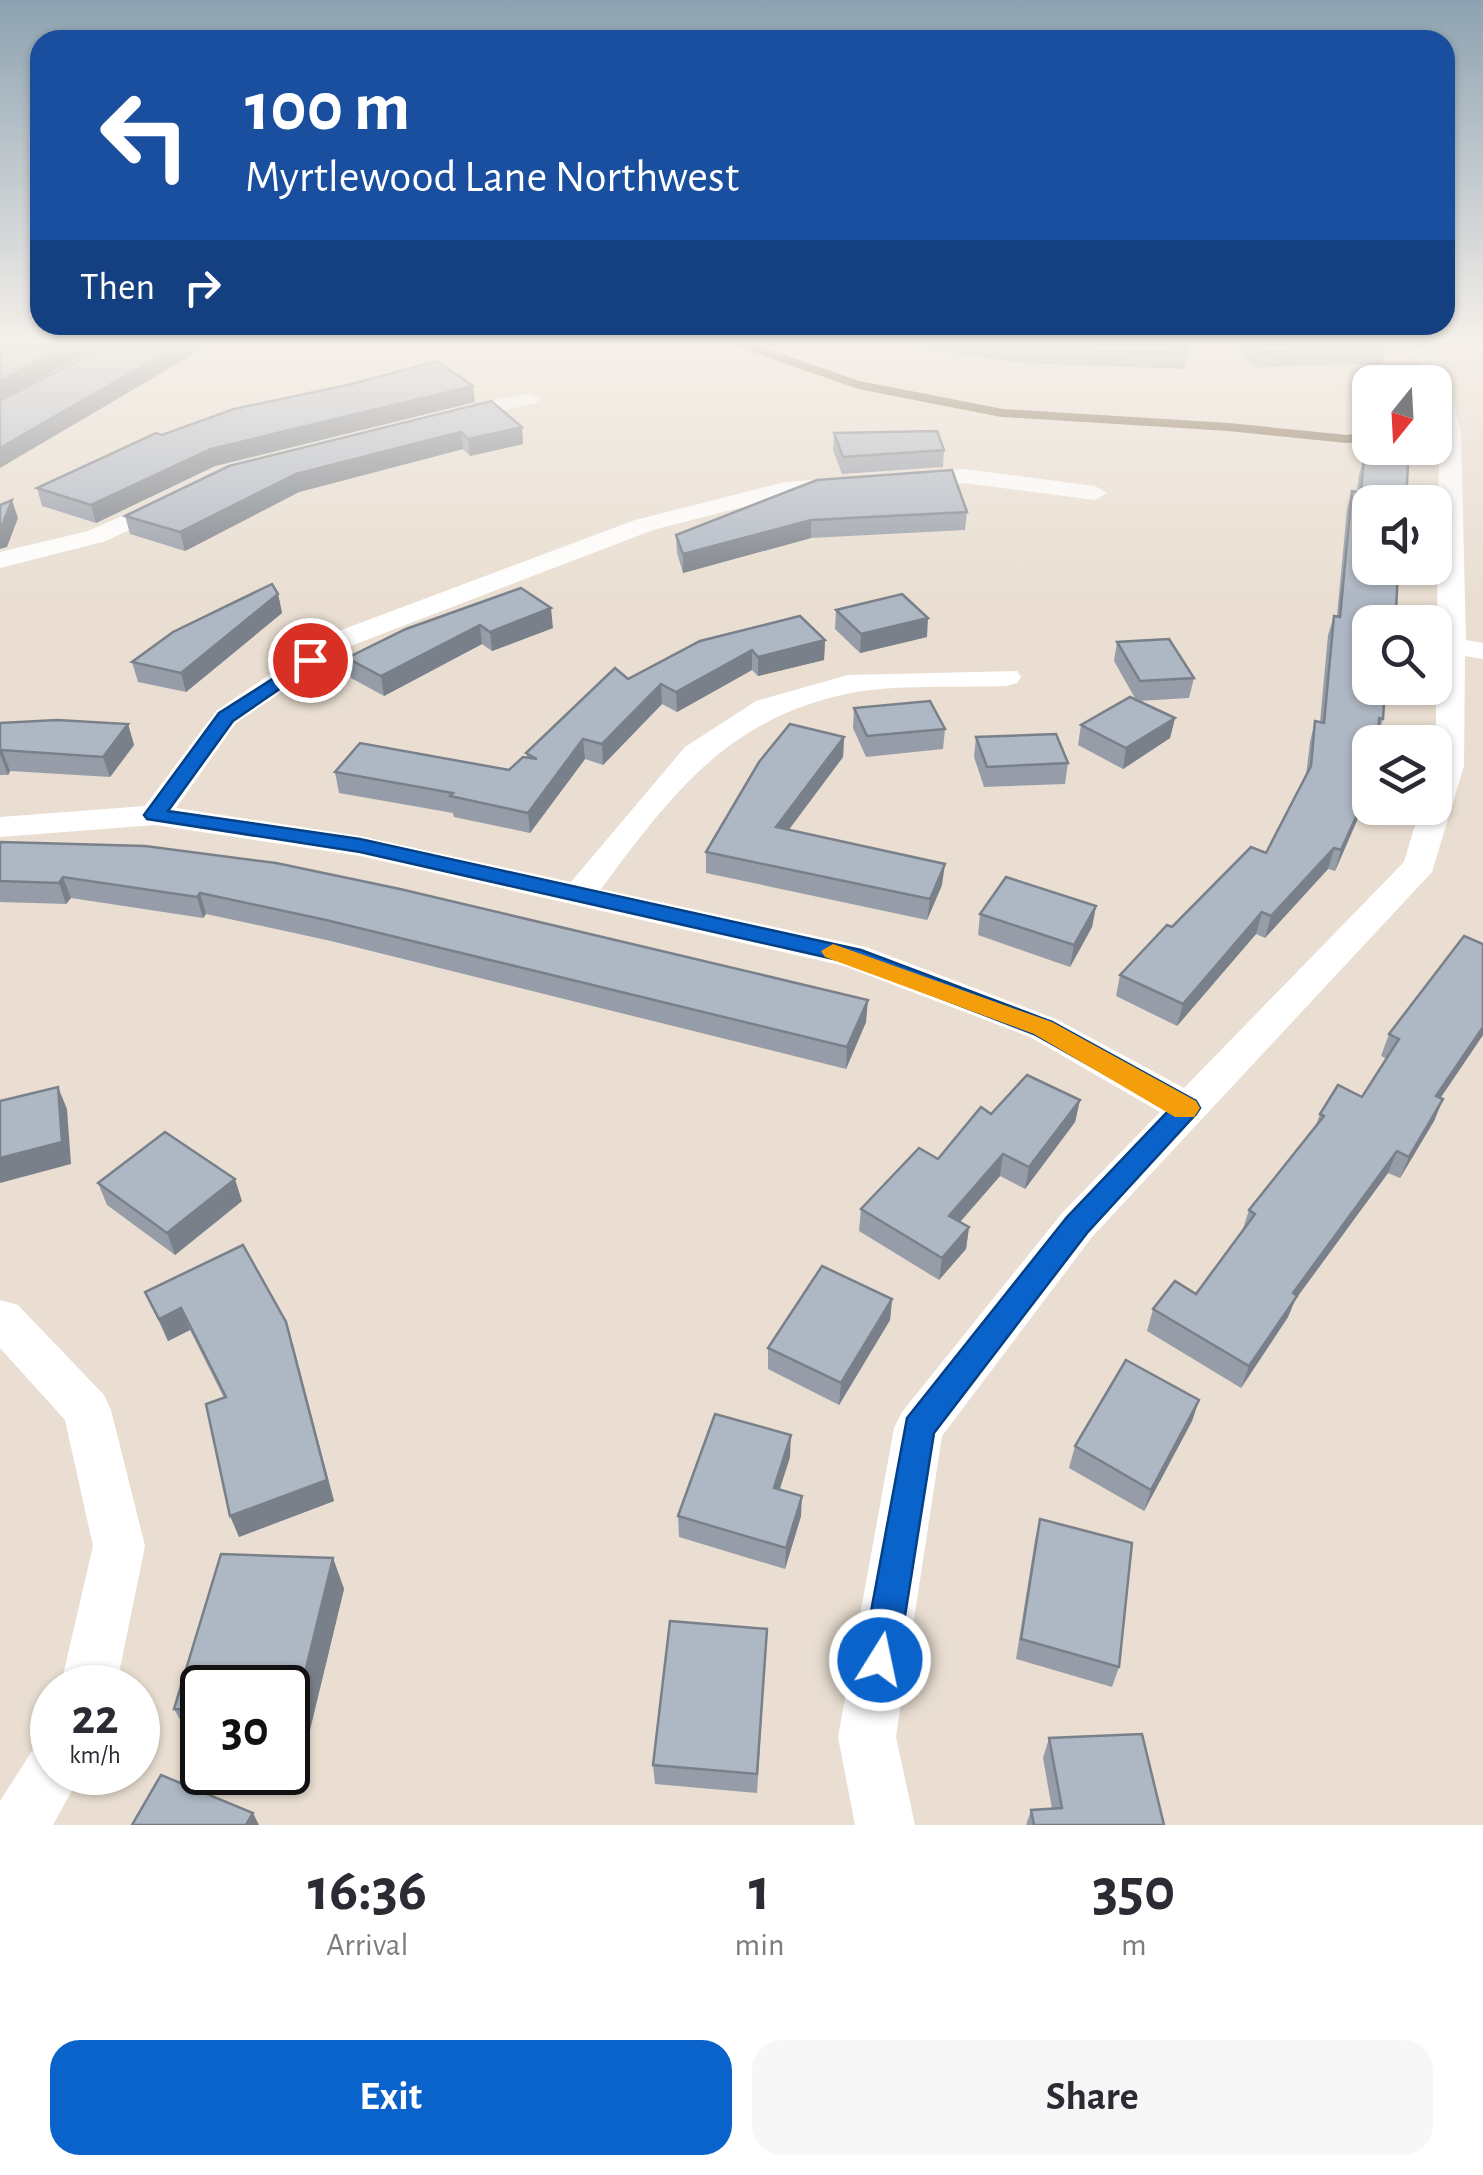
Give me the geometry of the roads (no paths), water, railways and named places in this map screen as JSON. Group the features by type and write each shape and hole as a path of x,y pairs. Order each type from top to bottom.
{"street":[{"path":"885,1825 867,1737 918,1428 1077,1225 1420,865 1448,766 1468,648 1449,430"},
{"path":"155,815 226,717 338,641 644,524 786,489 874,482 964,476 1095,493"},
{"path":"0,560 97,536 192,490"},
{"path":"581,892 696,754 766,707 848,684 936,677 1008,677"},
{"path":"0,827 155,815 360,846 581,892 707,925 853,956 1043,1028 1186,1108"},
{"path":"2,1319 87,1410 118,1546 93,1665"},
{"path":"19,1825 38,1795"}],"waterway":[{"path":"1260,430 1352,438"}]}
